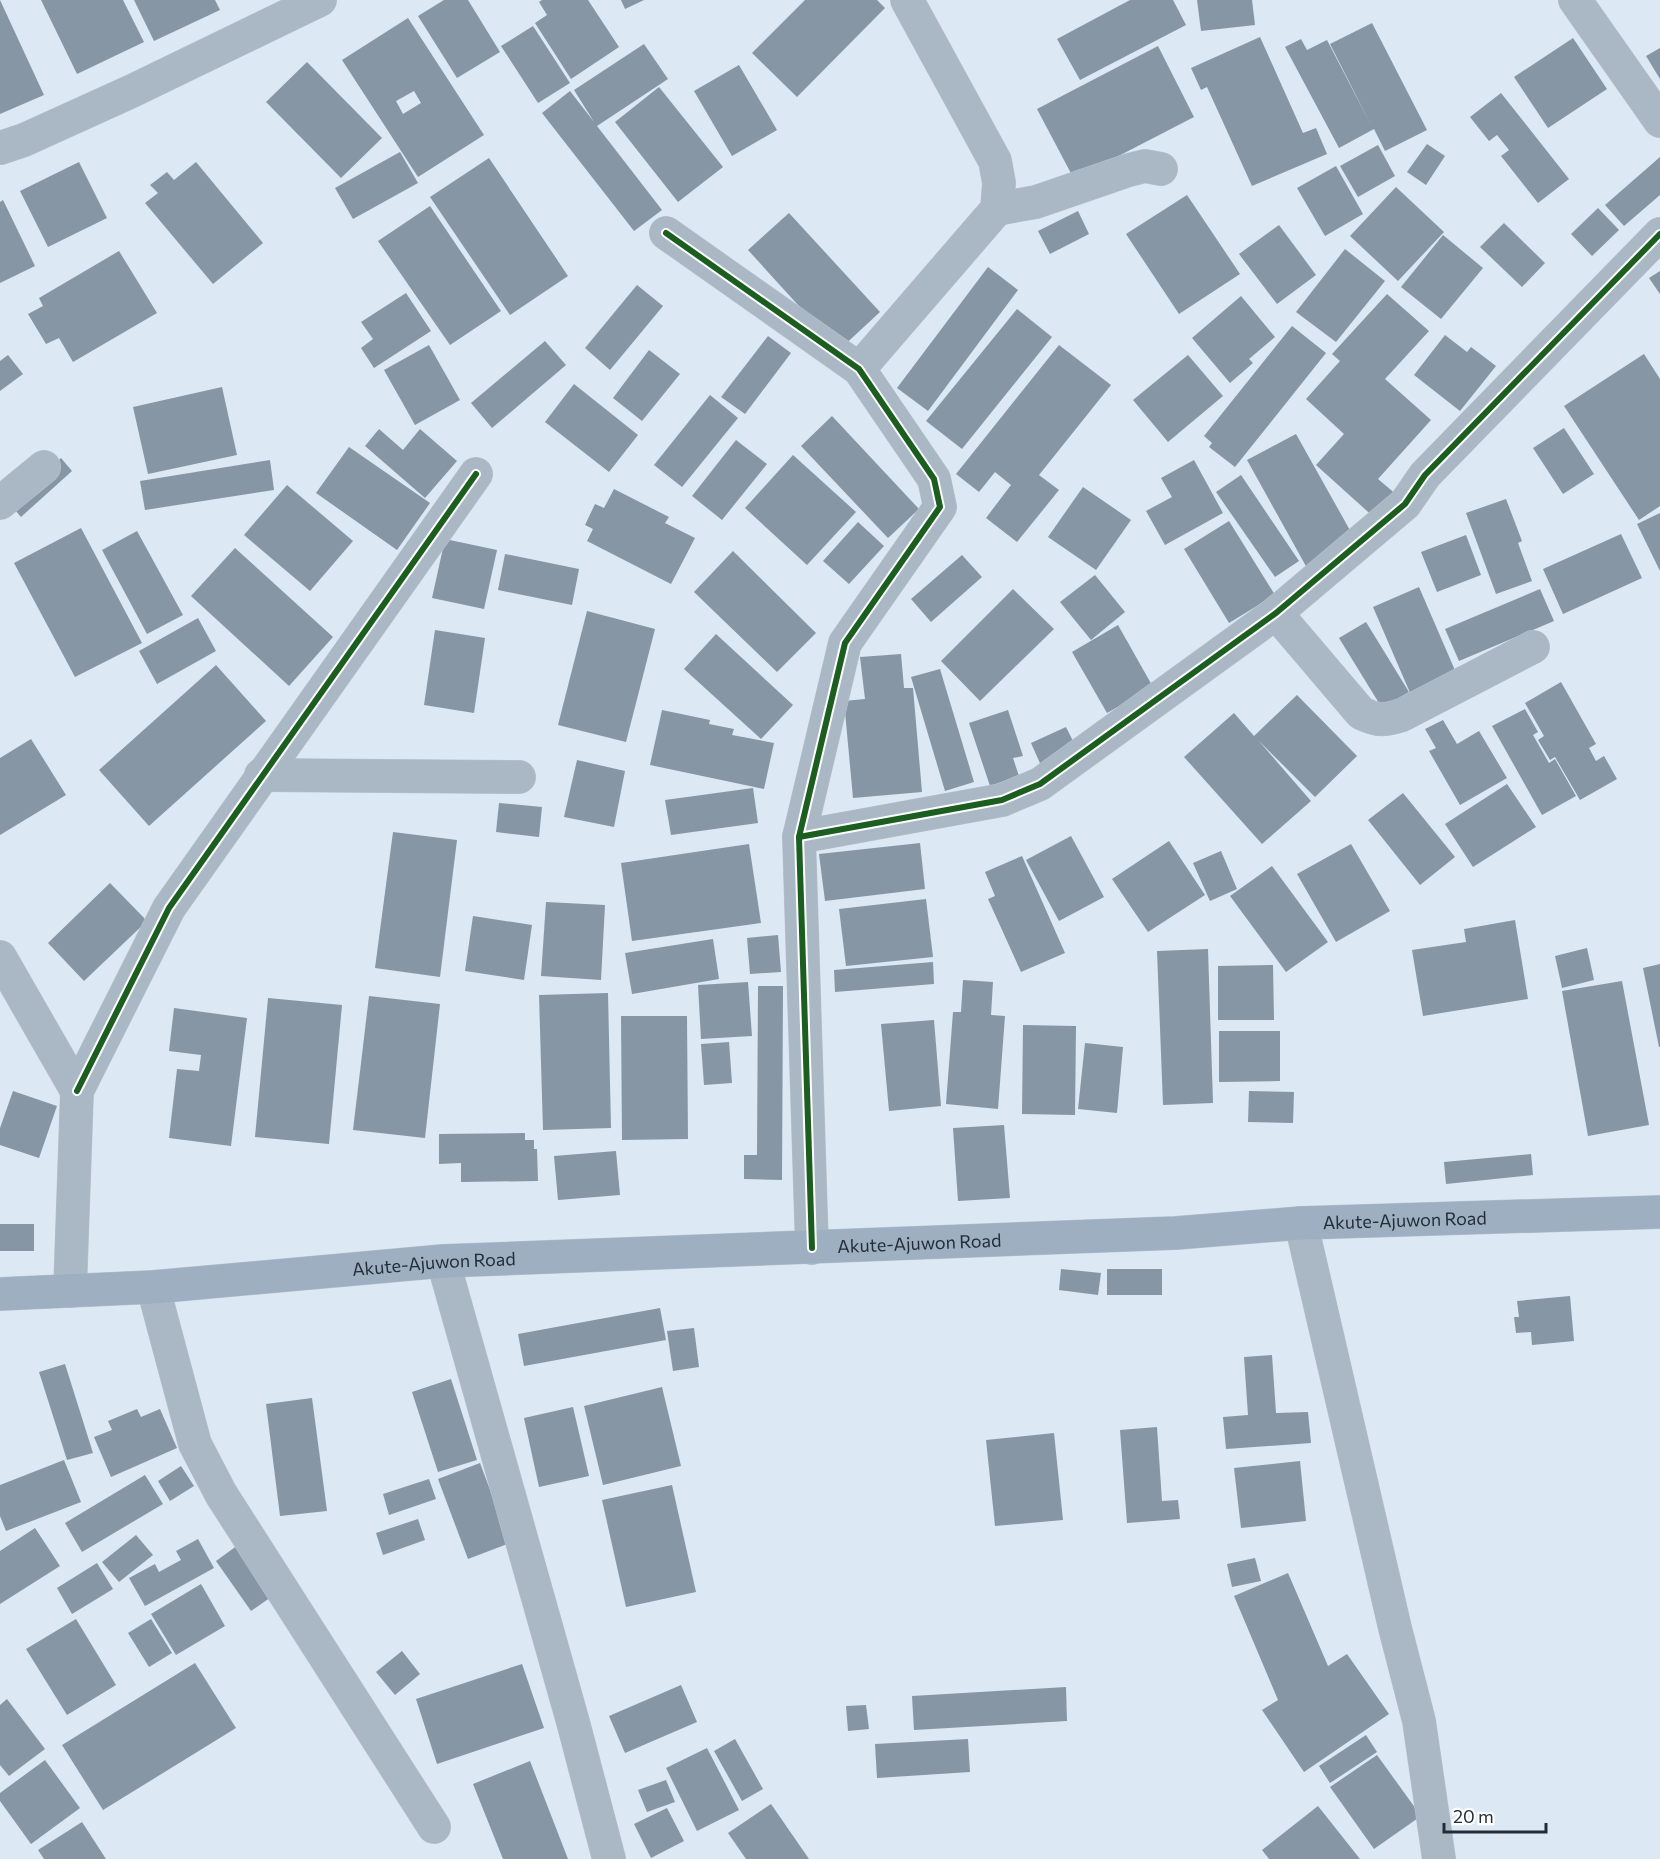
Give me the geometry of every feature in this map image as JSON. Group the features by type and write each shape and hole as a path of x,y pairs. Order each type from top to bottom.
{"main road":[{"name":"Akute-Ajuwon Road","path":"0,1294 153,1287 443,1261 1176,1233 1301,1223 1660,1212"}],"street":[{"path":"0,148 24,140 100,105 320,0"},
{"path":"859,369 997,209 999,183 995,161 907,0"},
{"path":"1575,0 1660,121"},
{"path":"997,209 1036,202 1145,166 1161,169"},
{"path":"666,233 859,369 934,479 940,507 845,643 800,837 812,1248"},
{"path":"800,837 1002,800 1040,784 1276,613 1405,504 1425,475 1660,234"},
{"path":"0,503 44,467"},
{"path":"70,1290 76,1090 168,908 476,474"},
{"path":"1276,613 1360,713 1372,719 1386,720 1402,715 1533,647"},
{"path":"261,775 519,777"},
{"path":"0,957 76,1090"},
{"path":"1301,1223 1395,1629 1419,1721 1439,1859"},
{"path":"443,1261 609,1859"},
{"path":"153,1287 195,1444 221,1494 434,1827"}],"building":[{"path":"0,0 44,95 0,114"},
{"path":"41,0 123,0 144,42 77,74"},
{"path":"134,0 215,0 220,10 154,41"},
{"path":"444,0 468,0 500,52 457,78 418,16"},
{"path":"542,0 588,0 619,47 571,79 535,23 547,15 539,2"},
{"path":"621,0 644,0 625,9"},
{"path":"805,0 877,0 885,8 797,97 752,53"},
{"path":"1130,0 1173,0 1186,25 1080,80 1057,39"},
{"path":"1197,0 1252,0 1255,25 1201,31"},
{"path":"408,18 484,135 418,177 342,60","holes":["414,91 421,103 403,114 396,101"]},
{"path":"1372,23 1427,130 1385,151 1374,129 1339,148 1285,47 1301,39 1307,50 1327,40 1372,127 1330,44"},
{"path":"533,26 570,83 538,103 501,46"},
{"path":"1260,37 1303,133 1316,128 1327,154 1252,186 1207,87 1201,90 1191,68"},
{"path":"1573,38 1607,89 1548,128 1514,77"},
{"path":"644,44 668,79 597,126 662,210 634,231 542,113 570,91 594,122 574,90"},
{"path":"1158,46 1194,117 1074,179 1037,109"},
{"path":"1660,48 1660,79 1646,56"},
{"path":"307,62 382,138 341,178 266,102"},
{"path":"739,65 777,130 732,156 694,91"},
{"path":"659,87 723,167 678,202 615,122"},
{"path":"1501,93 1569,179 1538,203 1501,156 1509,150 1497,135 1489,141 1470,117"},
{"path":"1427,144 1445,156 1426,185 1407,172"},
{"path":"1378,145 1395,176 1358,197 1340,166"},
{"path":"400,152 418,183 353,219 335,188"},
{"path":"1660,157 1660,195 1624,226 1605,205"},
{"path":"489,158 568,276 510,315 430,197"},
{"path":"79,162 107,218 48,247 20,191"},
{"path":"196,162 263,243 213,284 145,203 158,193 150,185 167,172 174,180"},
{"path":"1336,166 1363,214 1325,236 1297,188"},
{"path":"1396,187 1444,232 1398,281 1350,236"},
{"path":"1187,195 1240,274 1179,314 1126,234"},
{"path":"3,200 35,266 0,283 0,202"},
{"path":"430,206 501,311 450,345 378,241"},
{"path":"1598,208 1619,230 1592,256 1571,234"},
{"path":"1078,211 1089,234 1050,254 1038,231"},
{"path":"789,213 880,312 839,350 748,250"},
{"path":"1504,223 1545,263 1522,287 1480,247"},
{"path":"1279,225 1316,275 1277,304 1239,254"},
{"path":"1443,235 1483,268 1441,319 1401,287"},
{"path":"1345,249 1385,281 1336,342 1296,312"},
{"path":"119,251 157,313 73,362 59,338 46,344 28,314 43,306 39,298"},
{"path":"988,267 1018,290 928,411 897,388"},
{"path":"1660,271 1660,294 1649,278"},
{"path":"637,285 663,306 610,370 585,348"},
{"path":"406,293 431,331 374,368 361,348 373,339 361,322"},
{"path":"1387,294 1429,331 1385,379 1431,420 1378,479 1398,496 1377,520 1316,465 1344,434 1306,399 1340,361 1332,354"},
{"path":"1241,296 1275,337 1249,359 1253,363 1230,383 1192,338"},
{"path":"1017,309 1052,337 962,449 926,421"},
{"path":"1292,326 1326,353 1235,467 1209,447 1212,443 1204,436"},
{"path":"1445,335 1467,352 1471,347 1496,366 1460,411 1414,375"},
{"path":"768,336 791,353 745,414 721,397"},
{"path":"545,341 566,365 492,428 471,403"},
{"path":"429,345 460,400 415,425 384,370"},
{"path":"1059,345 1111,385 1039,475 1059,490 1017,542 986,518 1011,485 995,472 979,492 956,474"},
{"path":"649,350 680,374 642,421 613,398"},
{"path":"1644,354 1660,379 1660,506 1639,520 1564,406"},
{"path":"8,355 23,374 0,391 0,361"},
{"path":"1188,355 1223,396 1168,442 1133,400"},
{"path":"574,384 638,435 609,472 545,422"},
{"path":"222,387 237,455 148,474 133,407"},
{"path":"710,395 738,418 682,487 654,465"},
{"path":"832,416 919,509 888,538 801,446"},
{"path":"1564,428 1594,474 1563,494 1533,448"},
{"path":"379,429 403,450 420,429 457,461 425,498 365,446"},
{"path":"1296,434 1356,541 1307,568 1247,460"},
{"path":"736,440 767,464 722,520 692,496"},
{"path":"349,447 430,503 397,550 316,493"},
{"path":"793,455 856,512 807,565 745,508"},
{"path":"61,458 72,471 21,517 10,504"},
{"path":"270,460 274,490 145,510 140,481"},
{"path":"1194,460 1223,513 1165,545 1146,511 1172,497 1161,478"},
{"path":"1241,475 1299,561 1275,577 1216,492"},
{"path":"287,485 353,541 310,591 244,535"},
{"path":"1083,487 1131,520 1096,570 1048,537"},
{"path":"614,489 669,517 665,523 695,538 671,584 587,541 593,529 585,525 595,504 604,508"},
{"path":"1506,499 1522,541 1518,543 1532,581 1496,594 1466,513"},
{"path":"1660,513 1660,571 1637,524"},
{"path":"1229,521 1275,595 1229,623 1184,549"},
{"path":"858,522 884,546 849,584 823,561"},
{"path":"81,528 142,643 75,677 14,563"},
{"path":"137,531 183,615 147,634 102,550"},
{"path":"1621,534 1642,578 1563,614 1543,569"},
{"path":"1466,535 1481,575 1437,592 1421,552"},
{"path":"445,539 497,550 484,609 432,598"},
{"path":"235,548 333,637 289,686 191,596"},
{"path":"733,551 816,633 777,672 694,592"},
{"path":"505,554 579,569 572,605 498,590"},
{"path":"962,555 982,577 931,622 911,599"},
{"path":"1095,575 1125,612 1091,640 1060,602"},
{"path":"1419,587 1457,675 1411,695 1373,607"},
{"path":"1013,589 1054,629 980,701 941,661"},
{"path":"1540,589 1554,621 1459,661 1445,629"},
{"path":"587,611 655,629 626,742 558,725"},
{"path":"198,618 216,651 157,684 139,651"},
{"path":"1366,622 1409,692 1382,708 1339,638"},
{"path":"1118,625 1153,687 1107,713 1072,652"},
{"path":"435,630 485,638 474,713 424,705"},
{"path":"716,634 793,705 761,739 684,669"},
{"path":"901,654 904,688 913,688 922,792 853,798 844,701 865,699 860,657"},
{"path":"216,665 266,721 149,826 99,770"},
{"path":"940,669 974,782 945,791 911,677"},
{"path":"1561,682 1596,744 1589,748 1596,761 1604,756 1617,779 1580,800 1555,757 1550,760 1538,740 1544,736 1525,703"},
{"path":"1297,695 1357,756 1315,797 1258,740 1311,801 1262,844 1184,757 1234,713 1254,736"},
{"path":"1525,709 1538,732 1533,735 1549,763 1555,759 1576,796 1542,815 1492,726"},
{"path":"662,710 710,720 709,724 734,729 732,735 774,743 764,789 650,765"},
{"path":"1008,710 1023,756 1013,758 1019,776 990,786 969,723"},
{"path":"1443,720 1457,744 1479,731 1507,778 1460,805 1429,751 1436,748 1425,729"},
{"path":"1066,727 1079,753 1043,770 1031,743"},
{"path":"31,739 66,795 0,835 0,758"},
{"path":"577,760 625,771 614,827 564,817"},
{"path":"1507,784 1536,827 1473,867 1445,824"},
{"path":"753,788 758,823 671,835 665,800"},
{"path":"1403,793 1455,857 1420,885 1368,820"},
{"path":"499,803 542,807 539,837 496,832"},
{"path":"393,832 457,840 440,977 375,968"},
{"path":"1071,836 1104,897 1059,921 1026,860"},
{"path":"1169,841 1205,895 1148,932 1112,879"},
{"path":"920,843 925,889 825,901 819,854"},
{"path":"749,844 761,923 632,941 621,863"},
{"path":"1351,844 1390,911 1336,942 1297,874"},
{"path":"1221,851 1237,889 1210,901 1193,863"},
{"path":"1022,856 1065,953 1021,972 988,899 995,896 985,872"},
{"path":"1272,866 1328,942 1286,972 1230,896"},
{"path":"110,883 147,921 84,981 48,943"},
{"path":"926,899 933,957 846,966 839,909"},
{"path":"546,902 605,905 601,980 541,976"},
{"path":"473,916 532,925 524,980 465,971"},
{"path":"1515,920 1528,999 1423,1016 1412,950 1466,942 1464,929"},
{"path":"778,935 781,972 750,974 747,938"},
{"path":"713,939 719,979 632,994 625,953"},
{"path":"1587,948 1594,980 1562,988 1555,956"},
{"path":"1208,949 1213,1103 1163,1105 1157,951"},
{"path":"933,962 934,984 835,992 834,970"},
{"path":"1660,964 1660,1047 1659,1047 1643,968"},
{"path":"1273,965 1274,1020 1218,1020 1218,966"},
{"path":"963,980 993,982 991,1015 1005,1016 998,1109 946,1104 953,1012 961,1012"},
{"path":"1622,981 1649,1125 1588,1136 1562,991"},
{"path":"748,982 752,1036 701,1039 698,985"},
{"path":"758,986 783,986 782,1180 744,1179 744,1155 757,1155"},
{"path":"608,993 611,1128 543,1130 539,995"},
{"path":"369,996 440,1004 425,1138 353,1130"},
{"path":"268,998 342,1005 329,1144 255,1137"},
{"path":"174,1008 247,1018 231,1146 169,1138 177,1069 199,1071 201,1055 169,1051"},
{"path":"621,1016 687,1016 688,1139 622,1140"},
{"path":"934,1020 941,1106 889,1111 881,1024"},
{"path":"1023,1025 1076,1026 1075,1115 1022,1114"},
{"path":"1219,1031 1280,1031 1280,1081 1219,1082"},
{"path":"729,1042 732,1083 704,1085 701,1044"},
{"path":"1085,1043 1123,1047 1117,1113 1078,1109"},
{"path":"13,1091 57,1106 39,1158 0,1145 0,1128"},
{"path":"1249,1091 1294,1092 1293,1123 1248,1122"},
{"path":"1004,1125 1010,1198 958,1201 953,1128"},
{"path":"525,1133 525,1140 534,1140 534,1149 537,1149 538,1181 461,1182 461,1163 439,1164 439,1134"},
{"path":"616,1151 620,1195 558,1200 554,1156"},
{"path":"1531,1154 1533,1175 1446,1184 1444,1162"},
{"path":"0,1224 34,1224 34,1251 0,1251"},
{"path":"1061,1269 1101,1273 1098,1295 1059,1290"},
{"path":"1107,1269 1162,1269 1162,1295 1107,1295"},
{"path":"1570,1296 1574,1341 1532,1345 1531,1332 1516,1333 1514,1317 1519,1317 1517,1301"},
{"path":"660,1308 666,1340 524,1366 518,1334"},
{"path":"694,1328 699,1367 673,1371 667,1331"},
{"path":"1272,1355 1276,1413 1308,1412 1311,1443 1226,1449 1223,1417 1248,1415 1244,1357"},
{"path":"65,1364 93,1453 67,1460 39,1372"},
{"path":"451,1379 477,1460 438,1472 412,1392"},
{"path":"662,1387 681,1466 603,1485 584,1406"},
{"path":"312,1398 327,1511 280,1516 266,1404"},
{"path":"573,1407 589,1476 539,1487 524,1418"},
{"path":"137,1409 141,1417 160,1409 177,1448 111,1477 94,1437 112,1430 108,1421"},
{"path":"1157,1427 1162,1501 1178,1500 1180,1519 1127,1523 1120,1430"},
{"path":"1054,1433 1063,1520 995,1526 986,1440"},
{"path":"64,1460 81,1502 6,1531 0,1516 0,1485"},
{"path":"1300,1461 1306,1521 1241,1528 1234,1468"},
{"path":"480,1463 510,1543 468,1559 438,1479"},
{"path":"181,1466 194,1486 170,1501 158,1481"},
{"path":"145,1475 163,1504 82,1552 65,1523"},
{"path":"429,1479 436,1499 389,1515 383,1494"},
{"path":"672,1485 696,1592 626,1607 602,1500"},
{"path":"418,1519 425,1540 383,1555 376,1533"},
{"path":"35,1528 60,1566 0,1604 0,1551"},
{"path":"136,1535 153,1555 119,1582 102,1562"},
{"path":"198,1539 214,1568 145,1606 129,1578 155,1564 159,1572 181,1560 176,1551"},
{"path":"238,1545 274,1595 251,1611 216,1561"},
{"path":"1255,1558 1261,1581 1232,1587 1227,1564"},
{"path":"97,1563 113,1589 72,1614 57,1588"},
{"path":"1288,1573 1328,1666 1347,1654 1389,1714 1304,1772 1262,1710 1278,1700 1234,1596"},
{"path":"201,1584 225,1626 176,1655 151,1614"},
{"path":"76,1619 116,1685 67,1715 26,1649"},
{"path":"151,1619 172,1653 149,1667 128,1633"},
{"path":"402,1651 420,1674 395,1695 376,1672"},
{"path":"195,1663 236,1728 103,1810 62,1745"},
{"path":"522,1664 544,1728 437,1764 416,1699"},
{"path":"681,1685 697,1722 625,1753 609,1716"},
{"path":"1066,1687 1067,1721 914,1730 912,1696"},
{"path":"7,1699 45,1749 9,1776 0,1765 0,1705"},
{"path":"866,1705 869,1729 848,1731 846,1706"},
{"path":"1366,1735 1377,1752 1330,1783 1319,1766"},
{"path":"735,1739 763,1789 742,1801 714,1751"},
{"path":"968,1739 970,1772 877,1778 875,1744"},
{"path":"707,1748 739,1810 697,1831 666,1768"},
{"path":"1377,1755 1421,1816 1374,1849 1330,1787"},
{"path":"45,1760 80,1808 31,1844 0,1801 0,1793"},
{"path":"530,1761 568,1859 503,1859 473,1784"},
{"path":"666,1780 675,1802 647,1812 638,1790"},
{"path":"771,1804 809,1859 746,1859 728,1833"},
{"path":"1318,1806 1360,1859 1269,1859 1262,1850"},
{"path":"667,1808 684,1841 651,1858 634,1824"},
{"path":"82,1822 106,1859 44,1859 38,1850"}],"cycle path":[{"path":"666,233 859,369 934,479 940,507 845,643 799,837 812,1248"},
{"path":"799,837 1002,800 1040,784 1276,613 1405,504 1425,475 1660,234"},
{"path":"77,1091 169,908 476,474"}]}
